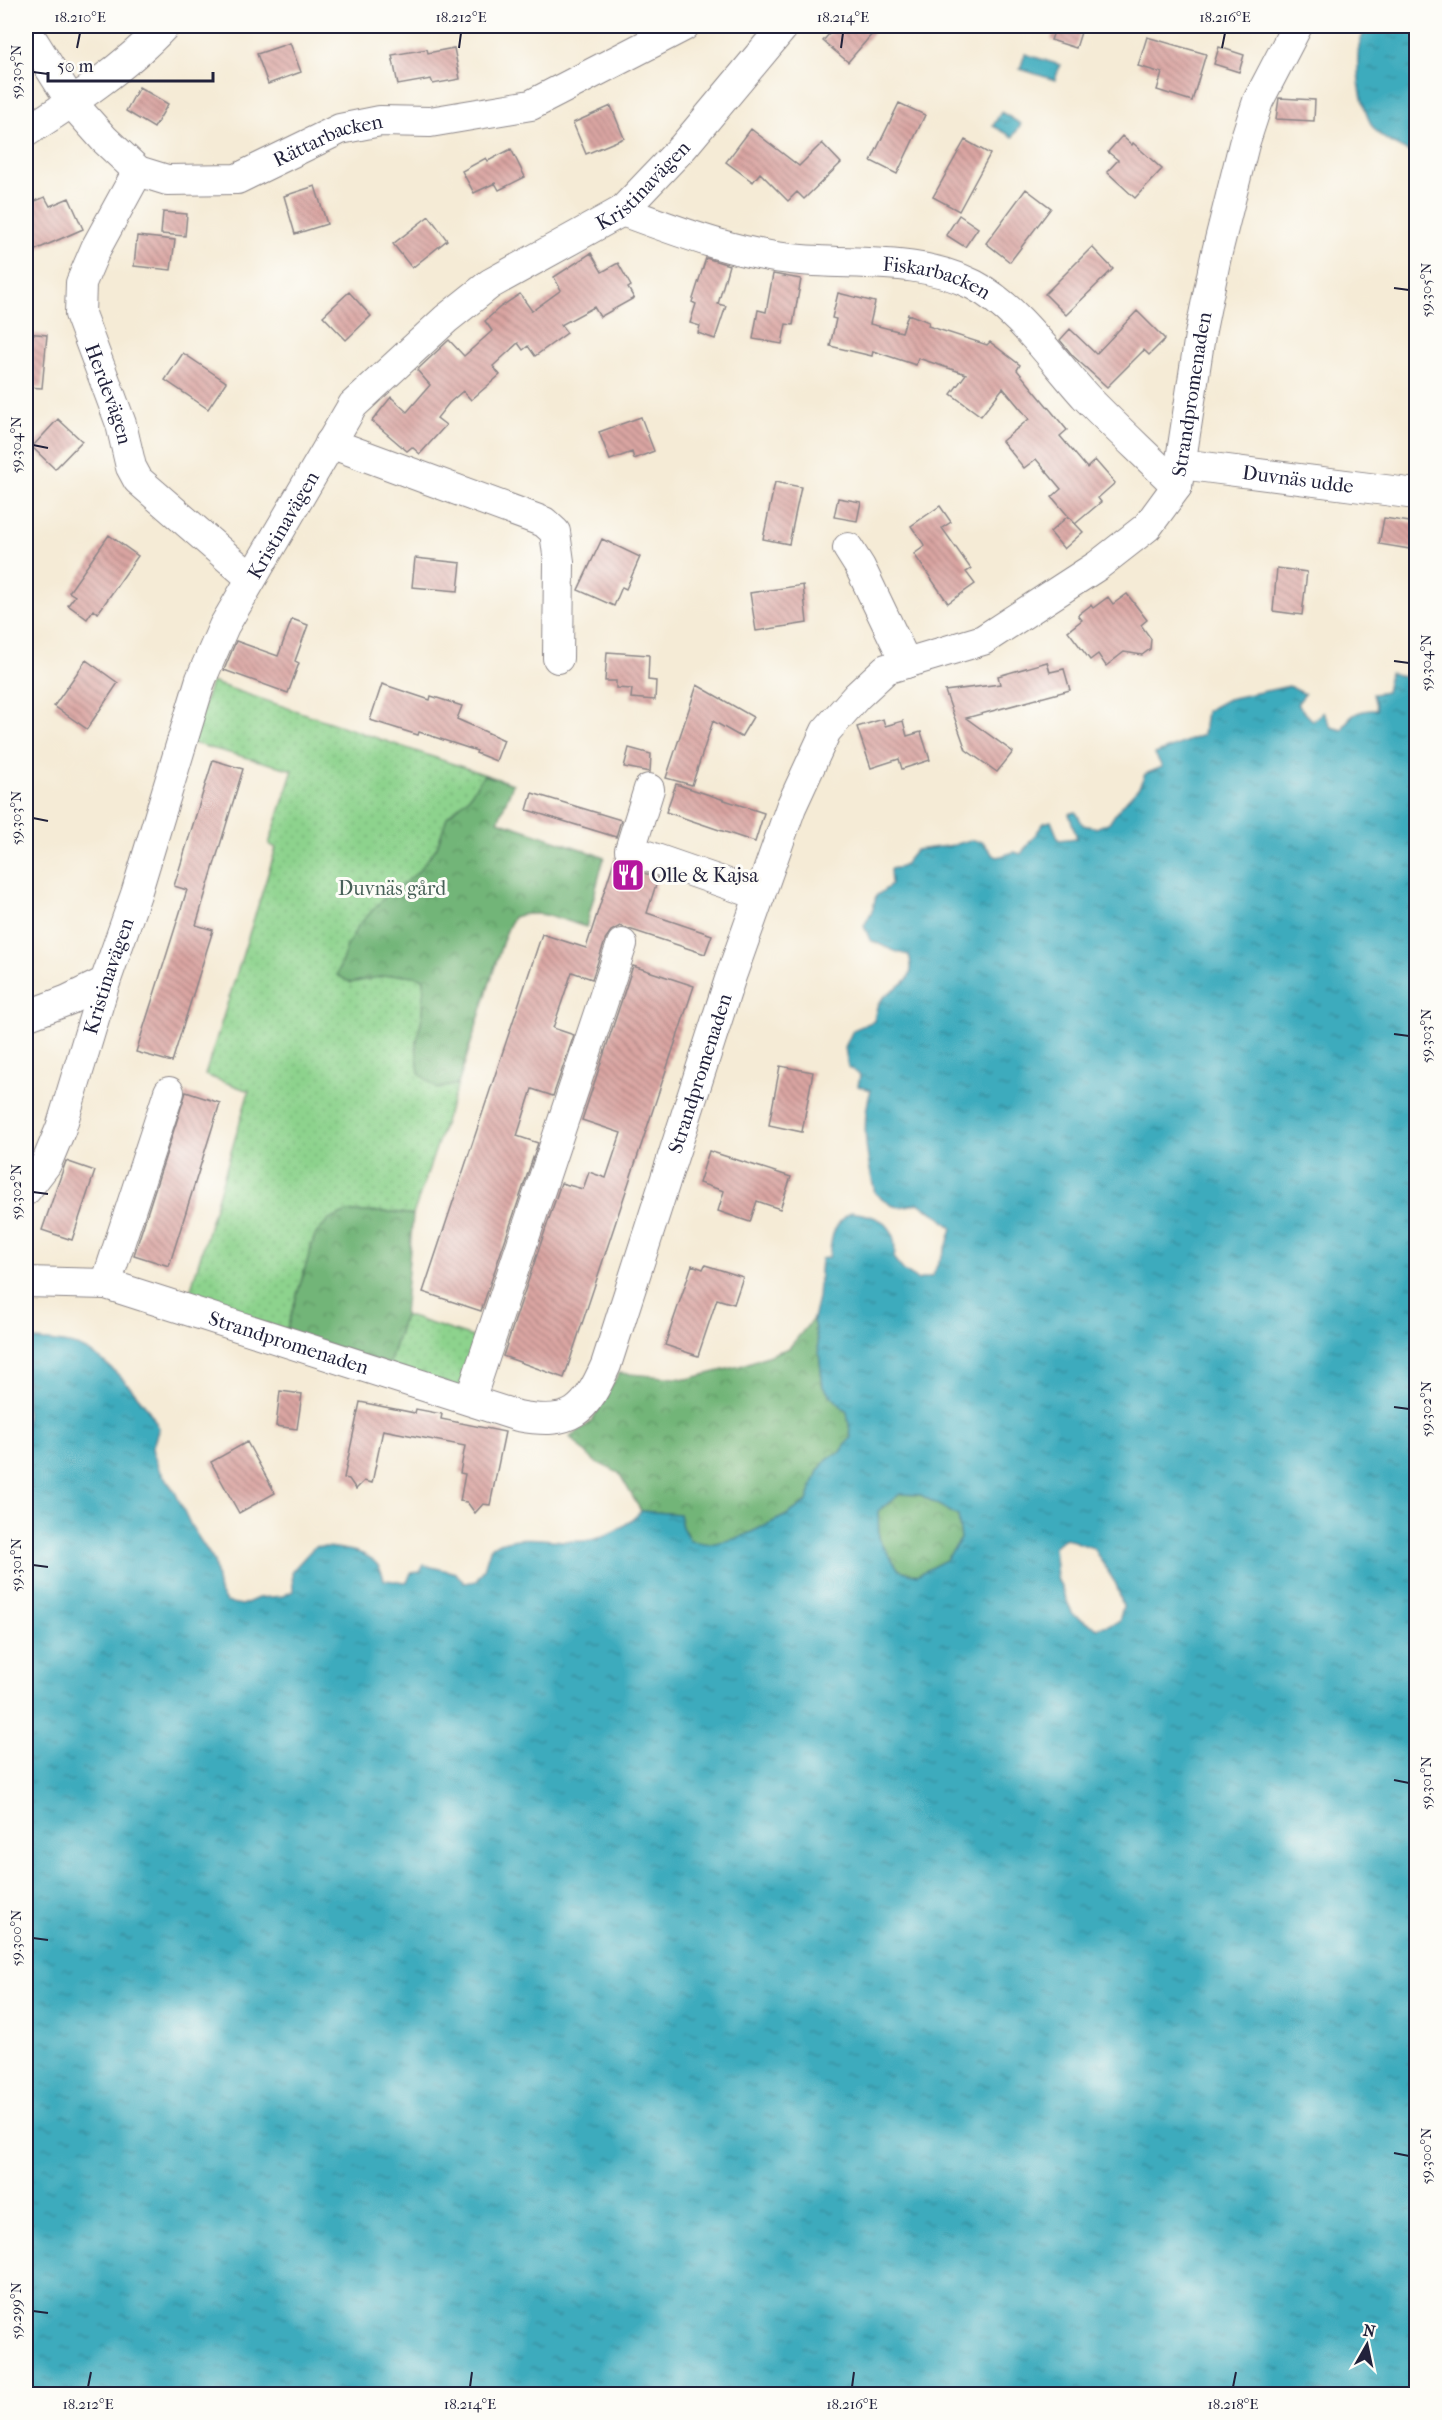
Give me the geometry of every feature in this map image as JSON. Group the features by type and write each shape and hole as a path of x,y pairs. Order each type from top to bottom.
{"street":[{"path":"26,132 72,102 164,26"},
{"name":"Rättarbacken","path":"26,30 72,102 104,139 138,171 167,180 237,179 340,129 380,121 430,122 531,105 684,26"},
{"name":"Kristinavägen","path":"26,1190 46,1164 61,1128 105,982 136,894 201,679 224,626 353,405 438,326 490,284 622,211 683,147 784,26"},
{"name":"Strandpromenaden","path":"26,1282 106,1284 518,1416 554,1419 570,1415 582,1408 593,1394 606,1365 727,990 791,807 826,731 856,696 886,669 983,640 1096,566 1147,526 1179,475 1205,312 1216,256 1244,144 1258,101 1297,26"},
{"name":"Herdevägen","path":"138,171 96,248 81,283 80,314 121,424 131,467 138,480 251,578"},
{"name":"Fiskarbacken","path":"622,211 714,244 756,254 793,260 901,265 932,271 974,285 1010,311 1087,397 1179,475"},
{"path":"330,443 544,522 555,532 559,562 558,658"},
{"name":"Duvnäs udde","path":"1179,475 1416,494"},
{"path":"848,548 860,567 906,663"},
{"path":"650,789 630,850 760,895"},
{"path":"470,1400 622,944"},
{"path":"26,1016 68,1000 105,982"},
{"path":"106,1284 169,1092"}],"green space":[{"name":"Duvnäs gård","path":"211,682 513,784 498,821 604,857 586,927 541,914 513,917 504,937 458,1084 413,1215 394,1212 347,1212 315,1235 286,1332 187,1302 249,1091 205,1075 276,848 269,844 293,770 192,743"},
{"path":"484,775 513,784 498,821 604,857 586,927 540,914 513,917 504,937 458,1084 437,1089 419,1073 416,1046 423,1012 424,979 397,975 351,983 337,975 347,946 358,926 385,897 417,873 437,847 447,817 467,799"},
{"path":"347,1212 394,1212 413,1215 404,1315 389,1365 286,1332 315,1235 329,1220"},
{"path":"404,1315 482,1340 466,1389 389,1365"},
{"path":"813,1319 823,1387 847,1412 851,1437 841,1452 828,1458 818,1471 807,1501 787,1515 739,1538 711,1544 690,1542 682,1527 679,1514 641,1511 619,1473 594,1461 570,1437 591,1422 619,1373 687,1379 740,1366 789,1348"},
{"path":"900,1494 921,1495 958,1516 961,1539 946,1560 917,1575 899,1570 879,1540 878,1511"}],"water":[{"path":"1373,26 1416,26 1416,155 1381,136 1371,125 1366,113 1362,100 1358,56 1363,35"},
{"path":"1025,54 1060,65 1055,80 1020,69"},
{"path":"1001,112 1021,124 1013,137 993,126"},
{"path":"1390,673 1407,677 1405,697 1416,698 1416,2394 26,2394 26,1339 65,1343 88,1351 112,1369 145,1405 159,1428 152,1449 159,1469 175,1492 191,1526 214,1561 219,1592 226,1602 242,1605 258,1598 283,1596 293,1591 292,1571 315,1546 347,1550 367,1556 380,1569 384,1580 407,1582 411,1573 420,1572 424,1565 456,1573 464,1583 476,1581 484,1569 491,1546 528,1538 591,1540 616,1530 641,1511 679,1514 682,1527 690,1541 711,1544 739,1538 787,1515 807,1501 818,1471 828,1458 841,1452 851,1437 847,1412 823,1387 813,1319 818,1297 821,1259 829,1257 836,1226 851,1212 880,1220 891,1230 894,1238 894,1259 904,1271 918,1280 932,1276 947,1245 952,1228 939,1216 918,1203 899,1207 886,1202 875,1193 867,1154 865,1129 871,1090 858,1086 860,1075 848,1067 845,1047 853,1030 874,1021 879,1003 902,984 910,973 909,955 893,951 870,940 864,926 873,909 876,896 891,885 890,869 902,867 916,850 954,845 970,840 983,842 993,855 998,857 1014,852 1021,854 1044,823 1051,821 1059,840 1077,838 1069,814 1076,812 1083,825 1096,828 1110,822 1139,787 1145,774 1162,767 1155,754 1203,735 1206,711 1228,699 1289,686 1305,694 1297,704 1313,721 1323,712 1331,727 1342,730 1355,714 1377,710 1373,694 1386,692","holes":["900,1494 921,1495 958,1516 961,1539 946,1560 917,1575 899,1570 879,1540 878,1511","1065,1538 1093,1548 1116,1584 1123,1606 1119,1622 1097,1628 1073,1615 1057,1578 1054,1546"]}],"building":[{"path":"836,26 879,26 848,62 823,41"},
{"path":"1056,26 1083,26 1076,48 1051,40"},
{"path":"1147,37 1206,54 1192,101 1157,90 1162,73 1138,66"},
{"path":"290,43 301,72 268,84 257,54"},
{"path":"1219,47 1244,55 1239,72 1214,64"},
{"path":"454,48 460,79 433,84 431,79 398,85 392,55 427,49 428,53"},
{"path":"139,87 168,104 154,128 126,111"},
{"path":"1279,98 1315,100 1314,121 1276,119"},
{"path":"899,103 925,115 897,174 871,161"},
{"path":"611,106 624,138 586,154 573,123"},
{"path":"751,129 799,166 822,143 841,163 804,199 797,192 788,201 760,173 753,182 726,162"},
{"path":"1122,136 1162,169 1135,198 1107,172 1118,160 1108,152"},
{"path":"965,140 990,154 959,211 933,197"},
{"path":"511,149 525,177 499,190 495,183 474,193 462,171 486,158 488,161"},
{"path":"315,186 327,224 295,234 284,196"},
{"path":"1026,189 1051,208 1010,262 986,243"},
{"path":"45,197 50,206 69,198 83,229 26,254 26,218 33,215 28,204"},
{"path":"163,212 187,214 185,236 161,234"},
{"path":"959,215 978,228 965,247 946,235"},
{"path":"429,216 447,240 412,268 393,244"},
{"path":"137,236 175,240 171,270 134,266"},
{"path":"1092,247 1113,269 1066,315 1045,294"},
{"path":"591,253 602,272 618,263 631,286 628,288 634,298 600,317 594,307 561,325 567,333 535,356 528,346 523,350 518,343 493,366 500,375 471,400 463,391 449,403 437,418 446,425 420,454 412,447 407,451 372,421 391,397 407,412 430,385 417,370 449,340 464,356 492,331 485,321 499,308 520,294 532,311 561,290 554,277"},
{"path":"706,258 729,265 718,304 726,306 715,339 698,333 700,326 690,323 696,304 692,302"},
{"path":"773,274 801,279 793,325 786,324 782,344 753,339 758,310 766,312"},
{"path":"349,292 371,316 346,340 323,316"},
{"path":"838,293 875,302 870,324 902,332 908,314 929,322 928,326 987,345 990,342 1020,365 1017,370 1067,430 1060,436 1087,468 1095,460 1115,483 1098,498 1101,502 1075,524 1052,497 1061,489 1036,459 1024,468 1002,441 1029,419 1003,388 981,416 951,394 966,374 918,358 916,365 873,351 872,356 830,346 836,319 832,318"},
{"path":"1137,311 1165,339 1149,355 1144,350 1107,387 1073,356 1060,340 1070,329 1096,354"},
{"path":"26,333 47,335 42,388 26,387"},
{"path":"183,353 226,382 208,409 165,380"},
{"path":"641,417 654,451 634,459 632,452 610,460 599,432"},
{"path":"58,419 82,441 55,469 32,447"},
{"path":"775,482 801,487 789,544 763,539"},
{"path":"838,498 861,502 857,521 834,517"},
{"path":"940,506 951,522 942,528 971,569 966,572 975,584 948,603 914,554 925,546 911,526"},
{"path":"1068,516 1083,532 1064,549 1050,532"},
{"path":"1384,518 1416,523 1416,550 1379,544"},
{"path":"109,535 138,556 98,613 93,610 87,619 68,605 75,596 69,592"},
{"path":"602,539 640,557 626,589 622,587 614,606 578,590"},
{"path":"415,558 461,563 458,591 412,587"},
{"path":"1277,568 1307,572 1302,615 1273,611"},
{"path":"803,585 807,623 756,631 750,593"},
{"path":"1127,594 1147,620 1141,625 1151,639 1150,649 1142,655 1124,652 1106,666 1098,654 1090,660 1068,631 1082,620 1078,615 1091,605 1093,608 1108,597 1113,604"},
{"path":"292,619 308,625 295,661 299,663 288,693 224,670 236,641 278,656"},
{"path":"607,652 649,655 648,680 656,681 655,700 631,698 632,689 616,688 616,681 605,681"},
{"path":"86,660 118,683 87,729 54,706"},
{"path":"1047,662 1050,672 1064,669 1070,690 966,718 1013,752 997,772 966,750 945,691 1000,684 998,676"},
{"path":"382,684 430,700 431,696 462,706 457,719 504,740 496,761 476,753 477,751 419,732 418,735 370,720"},
{"path":"697,685 753,717 741,737 713,721 692,785 666,778"},
{"path":"883,719 885,726 903,721 907,736 921,732 930,760 902,769 899,759 871,768 857,727"},
{"path":"629,748 651,754 650,772 624,767"},
{"path":"213,760 243,769 196,925 213,930 172,1062 136,1052 187,890 174,886"},
{"path":"676,784 764,813 755,842 666,812"},
{"path":"532,793 621,820 616,837 527,810"},
{"path":"615,858 624,866 658,878 647,913 712,935 705,954 620,926 611,931 606,938 592,979 572,972 553,1028 574,1035 553,1096 532,1089 517,1136 538,1143 481,1311 423,1292 542,934 586,948"},
{"path":"633,966 694,986 564,1378 503,1356 561,1183 583,1189 589,1172 606,1178 621,1133 582,1120"},
{"path":"780,1066 813,1072 802,1132 769,1125"},
{"path":"186,1092 220,1103 169,1266 134,1255"},
{"path":"709,1151 791,1177 780,1209 757,1201 750,1222 718,1211 724,1191 699,1183"},
{"path":"66,1161 95,1171 72,1240 42,1230"},
{"path":"692,1265 703,1269 705,1265 743,1277 734,1304 717,1299 698,1356 665,1345"},
{"path":"280,1391 302,1394 297,1429 276,1426"},
{"path":"360,1402 415,1413 416,1409 442,1414 441,1419 505,1432 490,1505 483,1504 475,1513 467,1502 460,1501 465,1474 460,1473 465,1446 383,1430 372,1483 364,1481 356,1489 349,1479 344,1478"},
{"path":"247,1442 275,1493 239,1513 211,1462"}],"place":[{"name":"Olle & Kajsa","path":"628,875"}]}
